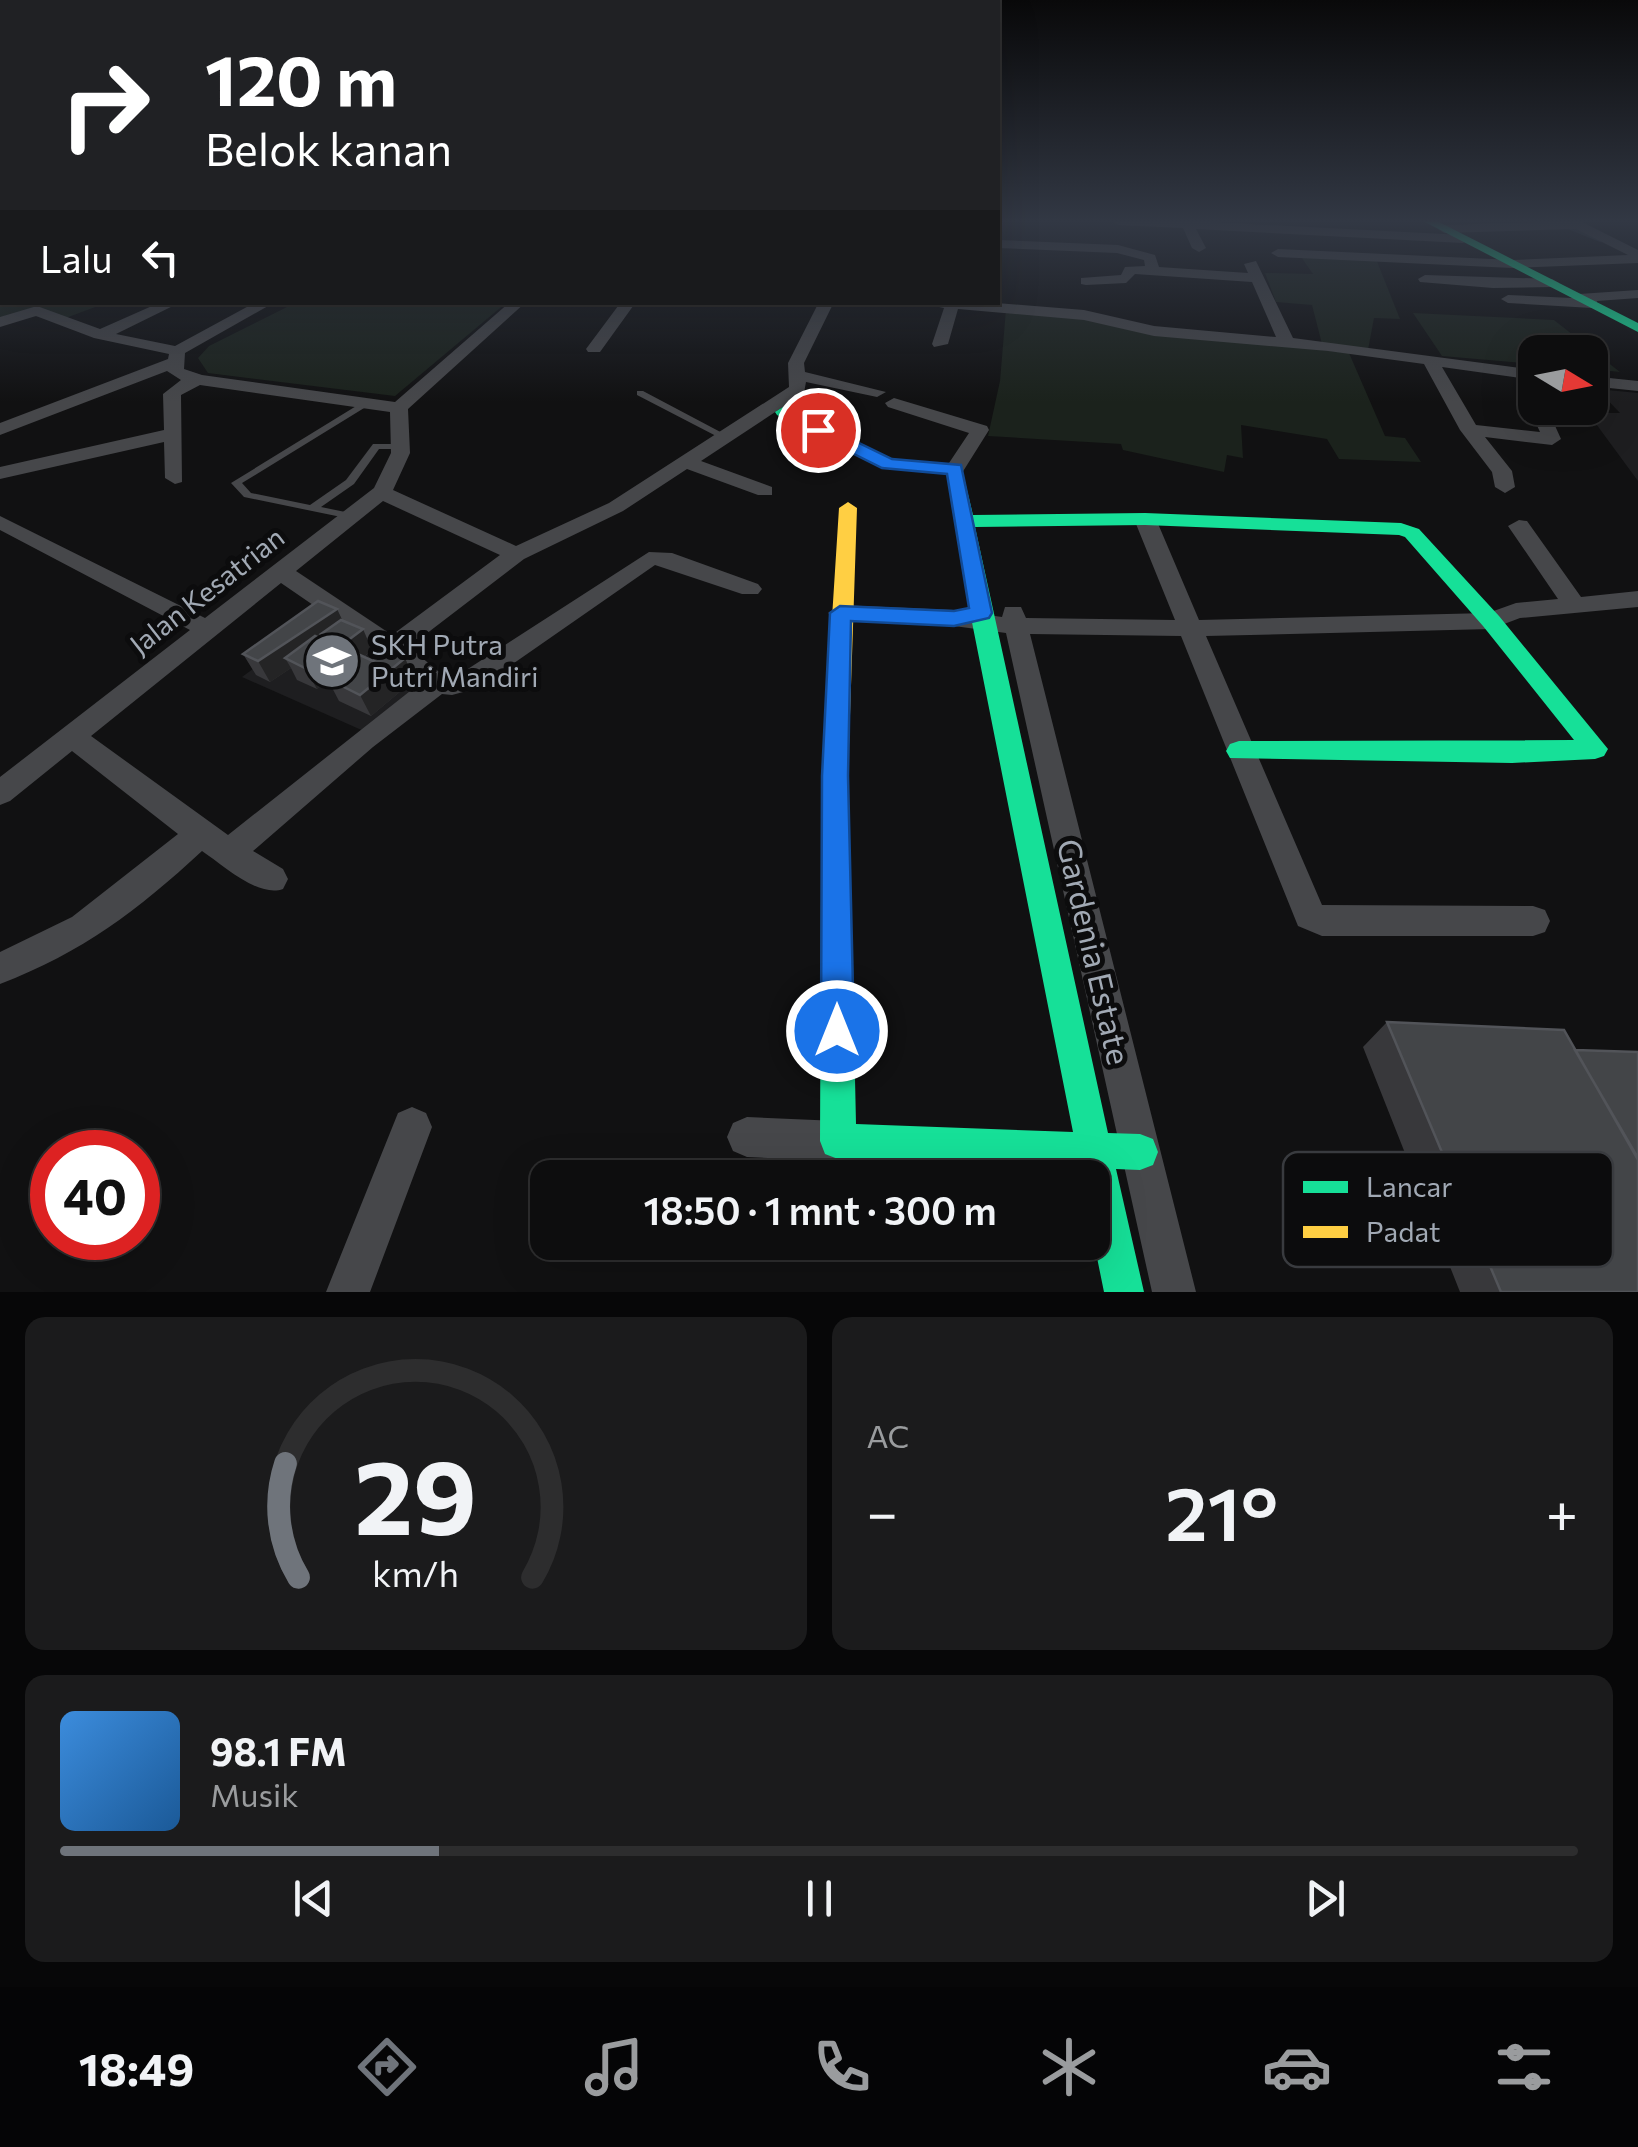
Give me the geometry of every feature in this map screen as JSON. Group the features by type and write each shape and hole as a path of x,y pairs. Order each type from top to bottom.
{"street":[{"path":"1084,314 1085,281"},
{"path":"1260,281 1286,342"},
{"path":"1497,281 1552,283"},
{"path":"1549,281 1638,328"},
{"path":"1483,297 1585,301 1638,294"},
{"path":"100,335 167,305"},
{"path":"0,429 175,357 263,305"},
{"path":"175,357 175,372 199,380 400,408 515,305"},
{"path":"594,349 627,305"},
{"path":"392,647 516,554 616,507 798,389 796,363 825,305"},
{"path":"940,344 952,305 1084,314 1154,331 1429,358 1518,373"},
{"path":"0,322 33,307 100,335 175,357"},
{"path":"1429,358 1469,430 1502,471 1506,487"},
{"path":"798,375 886,398 980,430 955,469 966,521 998,619"},
{"path":"175,478 172,394 182,385 199,380"},
{"path":"1608,383 1638,386"},
{"name":"Jalan Kesatrian","path":"0,794 381,492 396,474 402,446 400,408"},
{"path":"783,412 888,464 955,469"},
{"path":"1469,430 1552,439 1545,425"},
{"path":"0,473 173,434"},
{"path":"683,461 765,492"},
{"path":"381,492 516,554"},
{"path":"838,1141 835,776 848,508"},
{"path":"966,521 1145,519 1401,529 1420,539 1595,749 1512,753 1238,750"},
{"path":"1145,519 1310,915 1322,921 1533,921"},
{"path":"0,522 207,630"},
{"path":"1519,526 1574,604"},
{"path":"280,572 392,647 437,684 452,686 469,682 655,558 750,589"},
{"path":"840,613 1184,620 1516,612 1638,599"},
{"name":"Gardenia Estate","path":"998,619 1092,1151 1124,1292"},
{"name":"Gardenia Estate","path":"998,619 1174,1292"},
{"path":"229,853 363,740 437,684"},
{"path":"72,736 200,834 272,879"},
{"path":"0,968 43,954 109,915 200,834"},
{"path":"348,1292 412,1126"},
{"path":"747,1137 1140,1152"}],"lane":[{"path":"640,393 723,436"},
{"path":"351,516 248,495 237,488 236,481 366,403"},
{"path":"312,508 350,482 376,446 402,446"}],"shaded area":[{"path":"1268,281 1385,281 1400,319 1374,318 1368,350 1322,344 1312,305 1276,302"},
{"path":"0,305 101,305 63,319 22,315 0,322"},
{"path":"291,305 504,305 395,396 208,373 198,358 209,346"},
{"path":"1006,309 1083,316 1161,333 1349,353 1385,436 1405,438 1421,462 1339,459 1327,439 1241,425 1243,458 1227,455 1224,472 1123,450 1121,444 988,436 1000,381"},
{"path":"1413,313 1554,320 1573,335 1518,335 1518,363 1442,356"},
{"path":"1608,390 1638,393 1638,481 1597,425 1608,425 1608,413 1620,413 1608,400"},
{"name":"SKH Putra Putri Mandiri","path":"328,614 428,684 366,732 242,677"}],"building":[{"path":"318,601 337,609 258,661 243,654"},
{"path":"341,620 363,629 343,644 321,634"},
{"path":"315,636 335,645 305,668 285,658"},
{"path":"340,646 373,661 387,650 405,658 360,695 328,679 338,671 320,662"},
{"path":"1387,1022 1564,1030 1638,1160 1638,1292 1501,1292 1490,1267 1613,1267 1613,1152 1442,1152"},
{"path":"1575,1050 1638,1052 1638,1158"}],"traffic: fast":[{"path":"1547,281 1638,328"},
{"path":"783,412 889,464 955,469 977,592 1124,1292"},
{"path":"966,521 1145,519 1401,529 1412,533 1491,621 1595,749 1512,753 1239,751"},
{"path":"836,897 838,1141 1140,1152"}],"traffic: slow":[{"path":"836,897 835,775 848,508"}],"place":[{"name":"SKH Putra Putri Mandiri","path":"332,661"}],"route":[{"path":"818,430 888,464 955,469 981,613 954,618 840,613 835,776 837,1031"}]}
